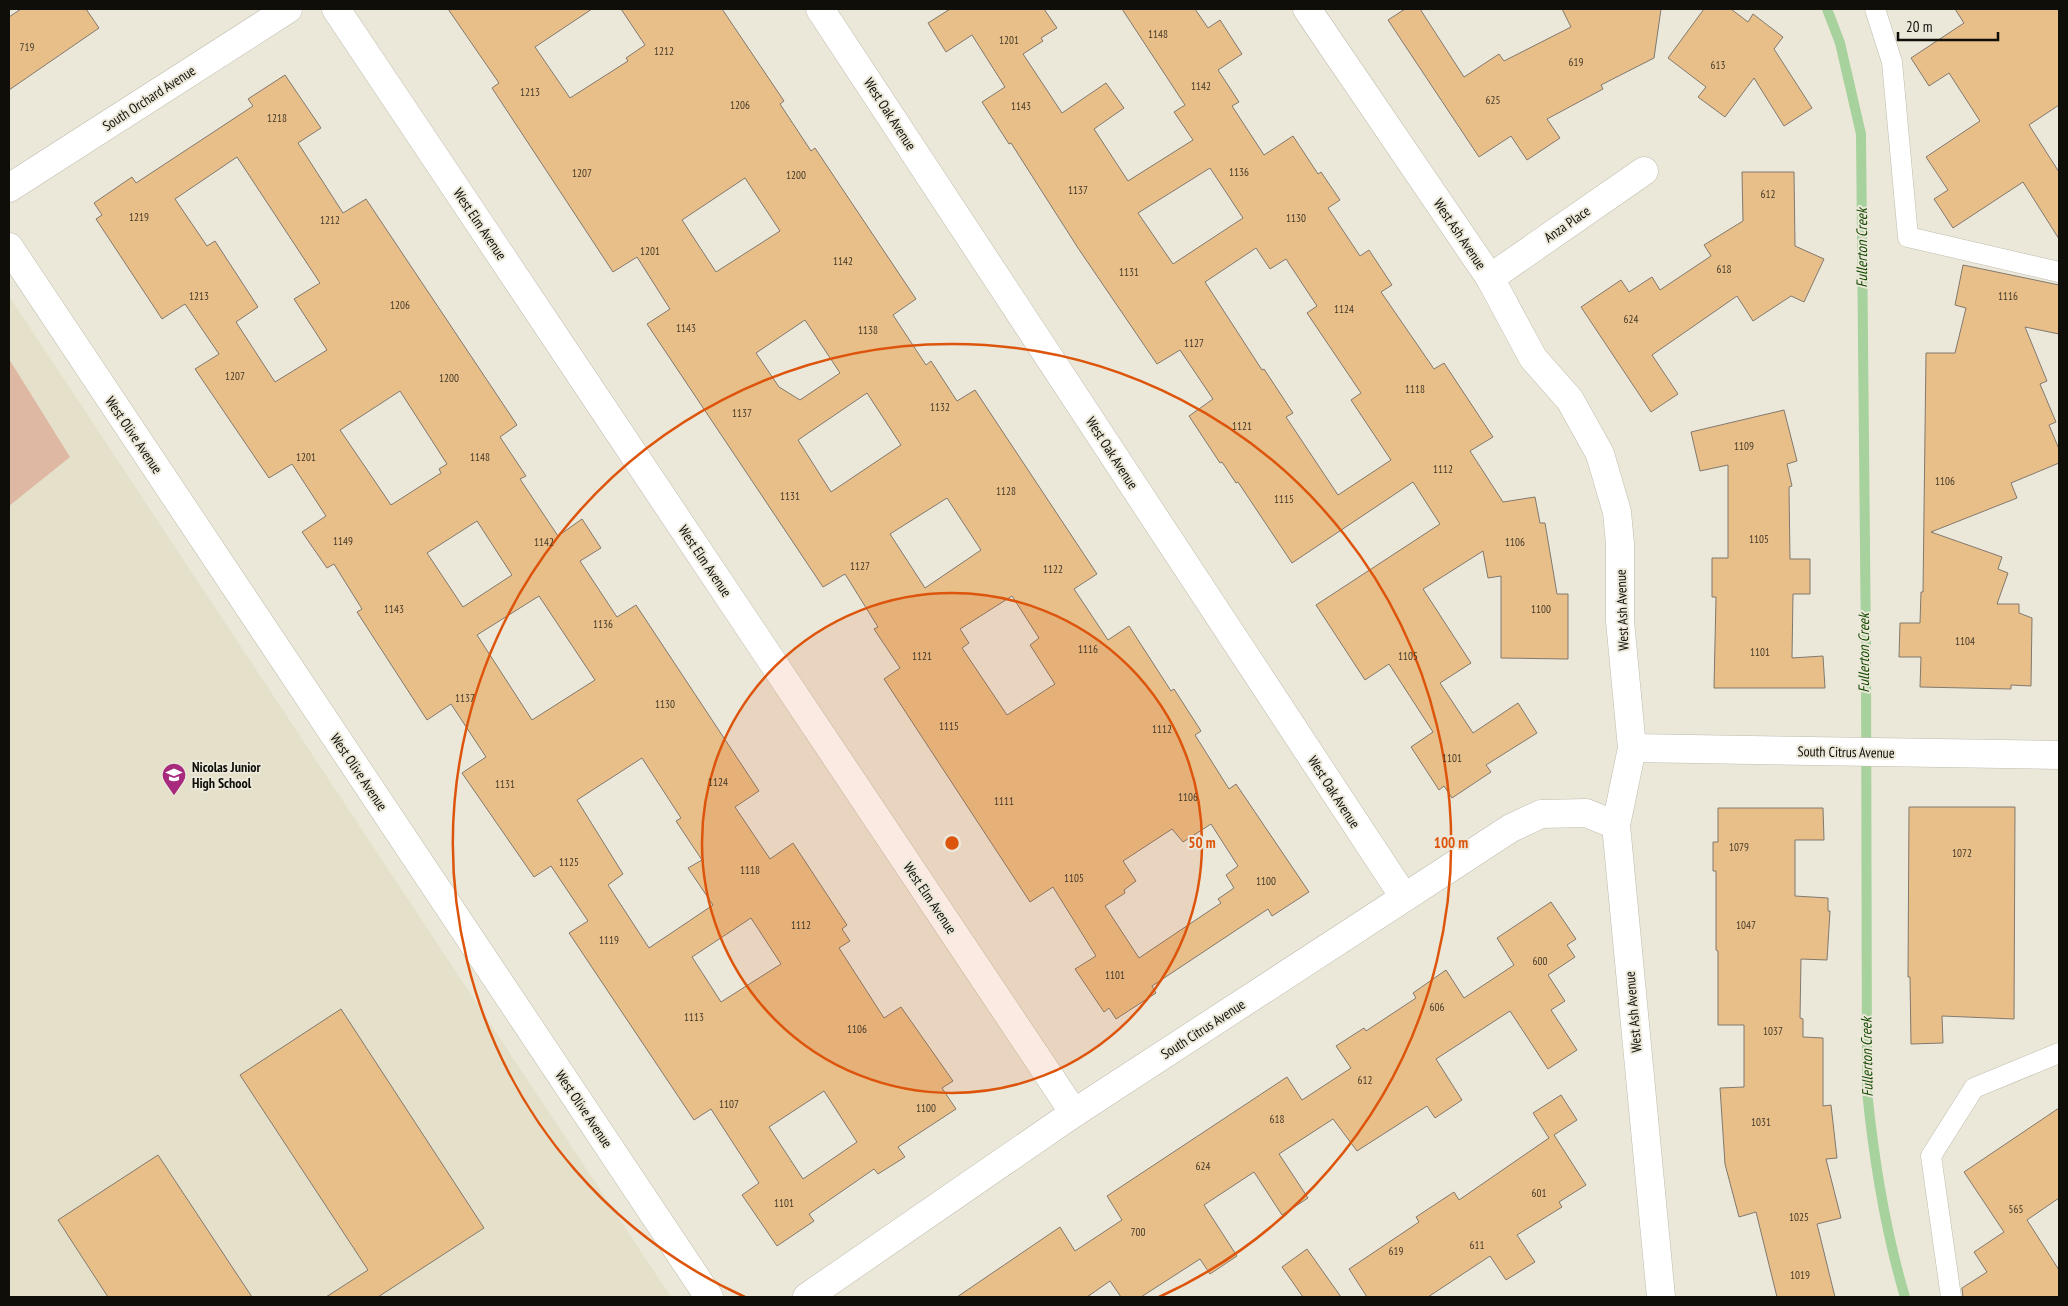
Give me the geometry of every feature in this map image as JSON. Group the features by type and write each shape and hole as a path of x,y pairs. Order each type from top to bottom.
{"street":[{"name":"South Orchard Avenue","path":"9,188 288,9"},
{"name":"West Elm Avenue","path":"336,9 1074,1113"},
{"name":"West Oak Avenue","path":"820,9 1404,897"},
{"name":"West Ash Avenue","path":"1307,9 1490,278 1533,358 1570,400 1600,454 1608,476 1617,512 1620,544 1620,621 1632,748 1616,825 1657,1295"},
{"name":"Anza Place","path":"1490,278 1644,171"},
{"name":"West Olive Avenue","path":"9,247 709,1297"},
{"name":"South Citrus Avenue","path":"1632,748 2059,755"},
{"name":"South Citrus Avenue","path":"807,1297 1074,1113 1496,838 1542,814 1586,813 1616,825"}],"lane":[{"path":"1875,9 1892,62 1908,237 2059,272"},
{"path":"1951,1297 1931,1156 1974,1088 2059,1053"}],"shaded area":[{"name":"Nicolas Junior High School","path":"9,296 671,1297 9,1297"},
{"path":"9,359 70,457 9,506"}],"building":[{"path":"21,9 86,9 99,28 9,90 9,17"},
{"path":"448,9 592,9 535,47 570,98 628,61 626,58 645,45 621,9 722,9 784,101 780,104 811,151 815,148 916,299 893,315 926,365 931,361 957,401 975,390 1097,574 1074,589 1108,640 1129,626 1171,691 1174,689 1201,731 1195,735 1229,789 1236,784 1309,892 1272,916 1268,909 1152,986 1156,993 1116,1019 1109,1008 1104,1012 1075,969 1096,956 1053,887 1030,902 884,679 900,668 874,629 878,627 845,574 823,587 647,324 670,309 637,257 613,272 492,88 499,83","holes":["745,178 780,231 716,272 682,220","805,320 840,373 800,400 779,387 756,353","867,393 901,445 831,492 798,440","947,498 981,550 925,588 890,534","1012,596 1039,638 1030,645 1055,684 1007,715 962,648 969,643 960,629","1211,824 1238,866 1226,875 1234,888 1218,899 1221,903 1139,958 1105,906 1125,893 1124,890 1136,881 1123,861 1172,829 1183,842"]},
{"path":"950,9 1044,9 1057,28 1041,38 1043,41 1023,54 1062,113 1106,83 1124,108 1094,129 1128,181 1193,140 1174,112 1185,105 1122,9 1195,9 1208,28 1220,20 1242,54 1218,70 1239,102 1232,106 1264,155 1293,136 1318,174 1321,172 1340,200 1328,208 1360,256 1369,250 1392,285 1381,292 1434,369 1444,363 1493,437 1470,451 1503,502 1535,497 1540,523 1545,523 1557,594 1568,594 1568,659 1501,658 1501,576 1488,578 1483,551 1423,589 1471,663 1440,683 1473,733 1518,703 1537,733 1486,765 1491,772 1452,798 1444,786 1439,790 1411,747 1433,732 1389,664 1365,680 1316,605 1440,524 1413,482 1292,563 1238,482 1236,483 1222,462 1220,463 1189,416 1213,399 1180,350 1157,364 982,102 1005,87 972,35 946,52 928,23","holes":["1210,168 1243,218 1173,264 1138,213","1256,248 1270,269 1286,259 1317,306 1307,313 1361,393 1351,400 1391,460 1338,495 1286,417 1293,413 1264,369 1262,370 1205,282"]},
{"path":"1405,9 1420,9 1464,77 1499,54 1504,61 1571,27 1562,9 1661,9 1654,58 1601,85 1603,89 1547,119 1560,138 1527,160 1511,136 1479,157 1388,20"},
{"path":"1704,9 1731,9 1748,22 1753,14 1783,37 1774,49 1812,108 1784,126 1754,78 1725,117 1698,97 1706,87 1668,58"},
{"path":"1955,9 2059,9 2059,105 2029,125 2059,172 2059,239 2023,182 1953,228 1934,199 1948,190 1926,157 1980,121 1949,73 1929,86 1911,58 1964,23"},
{"path":"285,75 321,128 298,143 343,213 366,199 517,425 500,437 526,476 520,479 558,536 582,519 601,548 580,561 617,617 636,605 759,791 735,807 770,859 793,843 847,925 842,929 850,941 839,948 884,1018 901,1007 953,1081 942,1088 956,1109 898,1147 905,1157 878,1174 874,1169 809,1214 814,1221 777,1246 742,1195 759,1183 711,1109 694,1120 569,933 588,921 551,866 534,877 462,773 486,757 451,704 427,720 357,612 362,609 334,564 327,568 302,532 326,516 292,464 269,478 195,369 219,354 185,304 162,319 96,219 102,215 94,203 132,177 136,183 253,106 248,99","holes":["237,157 320,283 294,299 327,350 275,382 236,322 258,307 215,241 207,246 175,199","400,391 447,464 439,469 441,473 391,505 340,430","477,521 512,575 463,607 427,553","539,596 595,680 532,720 477,635","642,758 681,818 676,821 702,860 688,868 713,905 649,948 608,885 623,874 577,800","751,918 781,964 721,1002 692,957","824,1091 857,1142 803,1179 769,1127"]},
{"path":"1742,172 1794,172 1795,246 1824,259 1804,302 1791,296 1753,321 1737,296 1652,355 1678,394 1651,412 1581,307 1621,280 1629,292 1652,277 1660,290 1711,256 1704,245 1743,221"},
{"path":"1963,265 2059,285 2059,334 2025,327 2047,381 2040,384 2056,422 2049,425 2059,449 2059,463 2011,483 2017,498 1931,532 2002,557 1998,569 2008,573 1997,604 2019,604 2019,613 2032,618 2031,686 2011,685 2011,689 1920,687 1921,657 1899,657 1900,623 1920,623 1921,592 1923,592 1926,353 1955,353 1966,308 1955,305"},
{"path":"1784,410 1797,461 1787,464 1792,486 1789,487 1790,559 1810,559 1810,594 1793,594 1792,658 1823,656 1825,688 1714,688 1716,597 1712,597 1712,558 1728,558 1728,465 1700,471 1691,432"},
{"path":"1909,807 2015,807 2014,1019 1942,1016 1943,1043 1911,1044 1910,977 1908,977"},
{"path":"1718,808 1823,808 1824,840 1795,840 1795,896 1828,898 1828,911 1830,911 1827,960 1801,959 1800,1018 1803,1019 1803,1037 1823,1038 1823,1106 1831,1105 1837,1158 1826,1159 1841,1218 1817,1224 1835,1297 1777,1297 1756,1212 1739,1217 1725,1164 1720,1088 1744,1087 1744,1025 1718,1025 1716,871 1713,871 1713,842 1718,842"},
{"path":"1551,902 1576,939 1567,945 1575,957 1548,975 1565,1001 1551,1010 1577,1050 1548,1069 1510,1011 1436,1059 1462,1100 1435,1118 1427,1106 1357,1151 1333,1119 1279,1154 1308,1198 1282,1215 1254,1172 1204,1205 1237,1256 1210,1274 1200,1259 1141,1297 1121,1297 1110,1281 1087,1297 957,1297 1060,1227 1075,1251 1122,1220 1107,1196 1287,1077 1302,1100 1351,1068 1336,1046 1364,1028 1366,1031 1416,998 1413,993 1446,970 1464,998 1514,965 1497,938"},
{"path":"341,1009 484,1228 378,1297 326,1297 368,1270 240,1075"},
{"path":"1561,1095 1577,1120 1554,1135 1586,1185 1559,1202 1562,1207 1517,1235 1535,1262 1506,1280 1490,1256 1428,1297 1367,1297 1349,1269 1419,1222 1416,1217 1454,1192 1459,1200 1549,1138 1533,1113"},
{"path":"2059,1108 2059,1198 2027,1220 2059,1270 2059,1297 1963,1297 1962,1288 1987,1272 1974,1252 2004,1232 1964,1172"},
{"path":"158,1155 252,1297 108,1297 58,1220"},
{"path":"1307,1249 1341,1297 1303,1297 1282,1267"}],"waterway":[{"name":"Fullerton Creek","path":"1827,9 1840,43 1861,134 1866,652 1867,1091 1881,1195 1905,1297"}],"place":[{"name":"Nicolas Junior High School","path":"174,796"}]}
